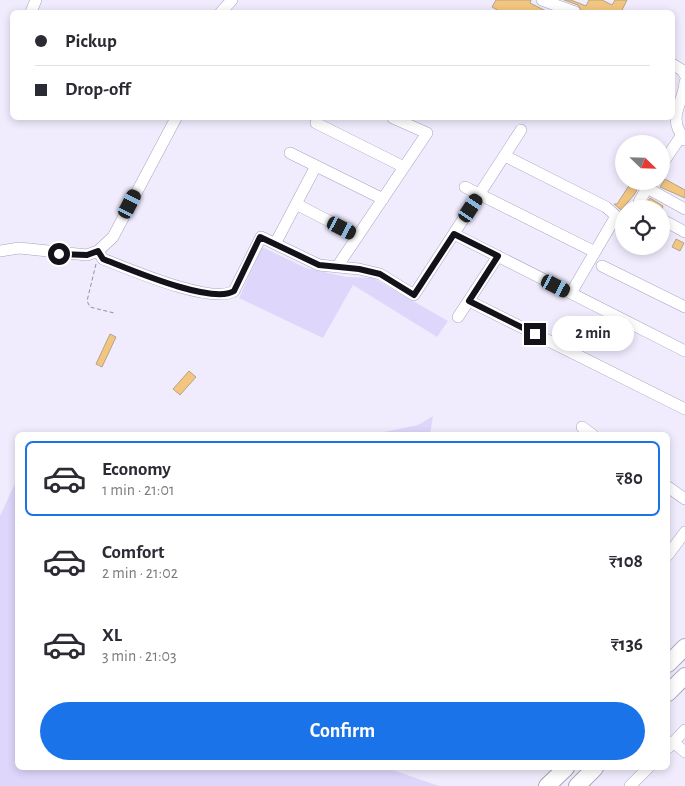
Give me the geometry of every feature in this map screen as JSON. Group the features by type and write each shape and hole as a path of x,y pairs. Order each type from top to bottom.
{"highway":[{"path":"670,662 685,647"},
{"path":"670,691 685,676"},
{"path":"547,786 564,770"},
{"path":"577,786 593,770"}],"street":[{"path":"223,10 232,0"},
{"path":"548,1 570,10"},
{"path":"670,155 683,138 675,122 675,116 685,82"},
{"path":"0,251 19,248 87,255 98,251 113,237 175,120"},
{"path":"337,267 427,133 397,120"},
{"path":"316,123 404,167"},
{"path":"98,251 103,259 185,289 227,295 234,291 260,237 319,265 380,274 414,295 521,130"},
{"path":"290,154 382,199"},
{"path":"505,156 606,207 616,216 571,293"},
{"path":"276,244 316,166"},
{"path":"465,187 595,252"},
{"path":"656,190 685,209"},
{"path":"296,204 358,236"},
{"path":"670,224 685,232"},
{"path":"454,234 685,351"},
{"path":"458,317 498,256"},
{"path":"602,266 685,306"},
{"path":"469,301 685,408"},
{"path":"582,427 590,432"},
{"path":"670,488 685,499"},
{"path":"670,552 685,532"},
{"path":"685,730 670,745 685,752"},
{"path":"630,786 646,770"}],"path":[{"path":"98,251 87,301 90,307 114,313"}],"shaded area":[{"path":"262,247 306,268 346,277 373,278 448,321 437,337 353,285 323,338 239,298"},
{"path":"433,416 430,432 384,432 418,425"},
{"path":"15,483 15,770 393,770 439,786 0,786 0,516"}],"building":[{"path":"496,0 531,0 530,3 544,10 497,10 492,7"},
{"path":"564,0 571,0 586,6 589,0 602,0 612,5 615,0 627,0 622,10 581,10 578,5"},
{"path":"670,182 685,190 685,198 667,190 670,190"},
{"path":"626,190 637,190 630,200 620,200"},
{"path":"676,239 684,243 680,251 672,247"},
{"path":"110,334 116,337 102,367 96,364"},
{"path":"189,371 196,377 180,395 173,389"}],"route":[{"path":"59,254 87,255 98,251 103,259 185,289 227,295 234,291 260,237 319,265 359,269 380,274 414,295 454,234 498,256 469,301 535,334"}]}
